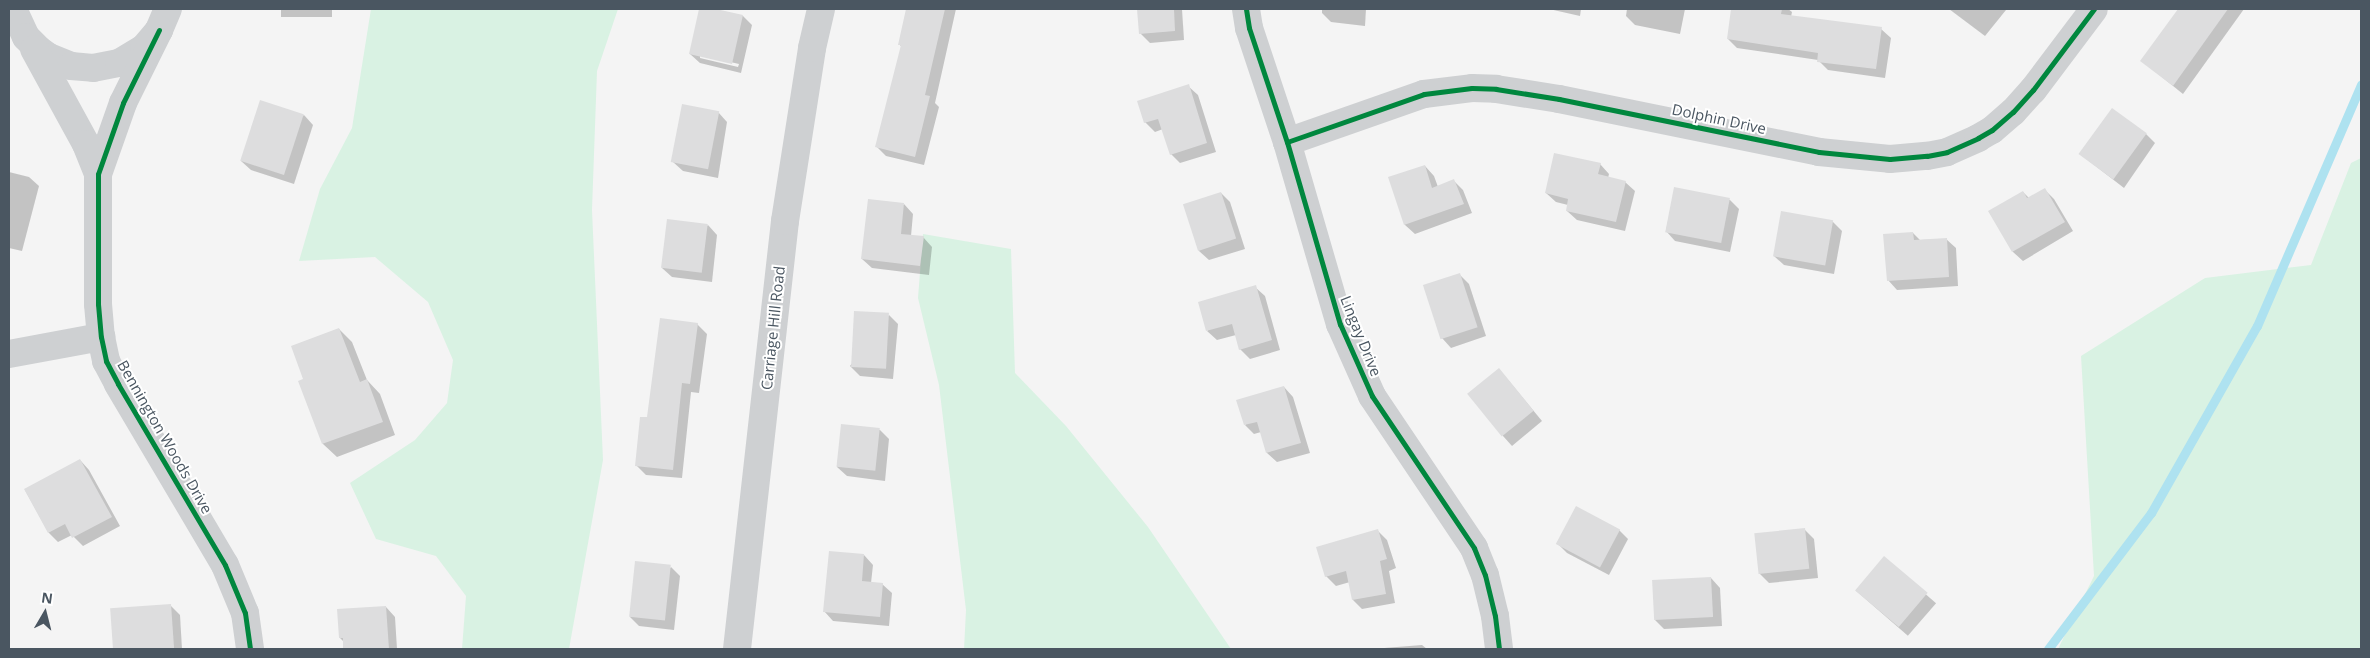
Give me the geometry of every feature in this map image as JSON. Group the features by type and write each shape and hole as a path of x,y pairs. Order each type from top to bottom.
{"street":[{"name":"Bennington Woods Drive","path":"12,9 19,25 31,43 86,144 98,174"},
{"name":"Carriage Hill Road","path":"737,649 785,221 812,48 821,9"},
{"name":"Lingay Drive","path":"1246,9 1252,37 1287,142 1340,324 1372,396 1474,548 1485,576 1495,616 1499,649"},
{"name":"Dolphin Drive","path":"1287,142 1424,94 1472,88 1496,89 1559,99 1819,152 1890,159 1927,156 1947,152 1978,138 1992,130 2013,112 2033,90 2094,9"},
{"name":"Bennington Woods Drive","path":"31,43 49,57 61,63 85,68 102,68 119,63 137,54 150,42 163,19"},
{"name":"Bennington Woods Drive","path":"163,19 123,103 98,174 98,304 101,337 106,361 118,384 225,565 245,613 250,649"},
{"path":"9,354 101,337"}],"green space":[{"path":"371,9 618,9 597,71 592,210 603,460 569,649 462,649 466,596 436,556 376,539 350,483 415,440 447,403 453,360 428,302 375,257 299,261 320,189 352,128"},
{"path":"2361,158 2361,649 2058,649 2094,576 2081,356 2205,278 2311,265 2351,163"},
{"path":"923,234 1011,249 1015,373 1066,426 1148,527 1231,649 964,649 966,610 939,385 918,298"}],"building":[{"path":"699,9 716,9 743,15 732,64 689,54"},
{"path":"906,9 945,9 925,95 930,96 915,157 875,147 901,45 898,45"},
{"path":"1137,9 1174,9 1175,31 1139,34"},
{"path":"1731,9 1782,9 1781,14 1882,27 1876,69 1817,62 1818,53 1727,39"},
{"path":"2178,9 2228,9 2173,86 2140,61"},
{"path":"1189,84 1207,143 1170,155 1158,119 1144,123 1137,101"},
{"path":"260,100 304,114 284,175 240,161"},
{"path":"682,104 719,111 708,169 671,162"},
{"path":"2112,108 2147,133 2113,179 2078,154"},
{"path":"1554,153 1601,163 1598,174 1626,181 1616,222 1566,211 1568,199 1545,193"},
{"path":"1425,165 1432,188 1454,179 1464,204 1404,225 1388,177"},
{"path":"1674,187 1730,198 1721,243 1665,232"},
{"path":"2045,188 2065,222 2012,252 1988,211 2023,191 2027,198"},
{"path":"1221,192 1236,239 1198,251 1183,204"},
{"path":"868,199 904,203 901,234 924,236 920,266 861,259"},
{"path":"1781,211 1833,220 1825,266 1773,256"},
{"path":"667,219 708,224 702,273 661,268"},
{"path":"1913,232 1914,240 1947,238 1949,277 1887,281 1883,234"},
{"path":"1460,273 1478,327 1441,339 1423,285"},
{"path":"1256,285 1272,340 1239,350 1232,324 1206,331 1198,302"},
{"path":"854,311 889,313 886,369 851,367"},
{"path":"660,318 698,323 690,384 682,383 673,470 635,466 640,417 647,417"},
{"path":"339,328 360,382 367,379 383,422 322,444 298,381 303,379 291,346"},
{"path":"1499,368 1534,411 1502,437 1467,394"},
{"path":"1284,386 1301,443 1266,453 1257,422 1244,425 1236,400"},
{"path":"841,424 880,428 875,471 837,467"},
{"path":"80,459 112,517 72,538 65,524 48,533 24,489"},
{"path":"1576,506 1620,529 1600,567 1556,544"},
{"path":"1805,528 1809,569 1759,574 1754,533"},
{"path":"1378,529 1387,559 1380,561 1386,594 1352,600 1346,571 1325,577 1316,547"},
{"path":"829,551 864,554 862,581 883,583 880,617 823,612"},
{"path":"1884,556 1928,593 1899,627 1855,590"},
{"path":"635,561 671,565 665,620 629,617"},
{"path":"1711,577 1713,617 1654,620 1652,580"},
{"path":"171,604 174,649 113,649 110,608"},
{"path":"386,606 389,649 343,649 343,638 339,638 337,609"}],"waterway":[{"path":"2048,649 2151,513 2257,326 2361,84"}],"cycle path":[{"path":"1246,9 1249,28 1287,142 1340,324 1372,396 1474,548 1485,575 1495,616 1499,649"},
{"path":"1287,142 1424,94 1472,88 1496,89 1559,99 1819,152 1890,159 1927,156 1947,152 1978,138 1992,130 2013,112 2033,90 2094,9"},
{"path":"159,30 123,103 98,174 98,304 101,337 106,361 118,384 225,565 245,613 250,649"}]}
